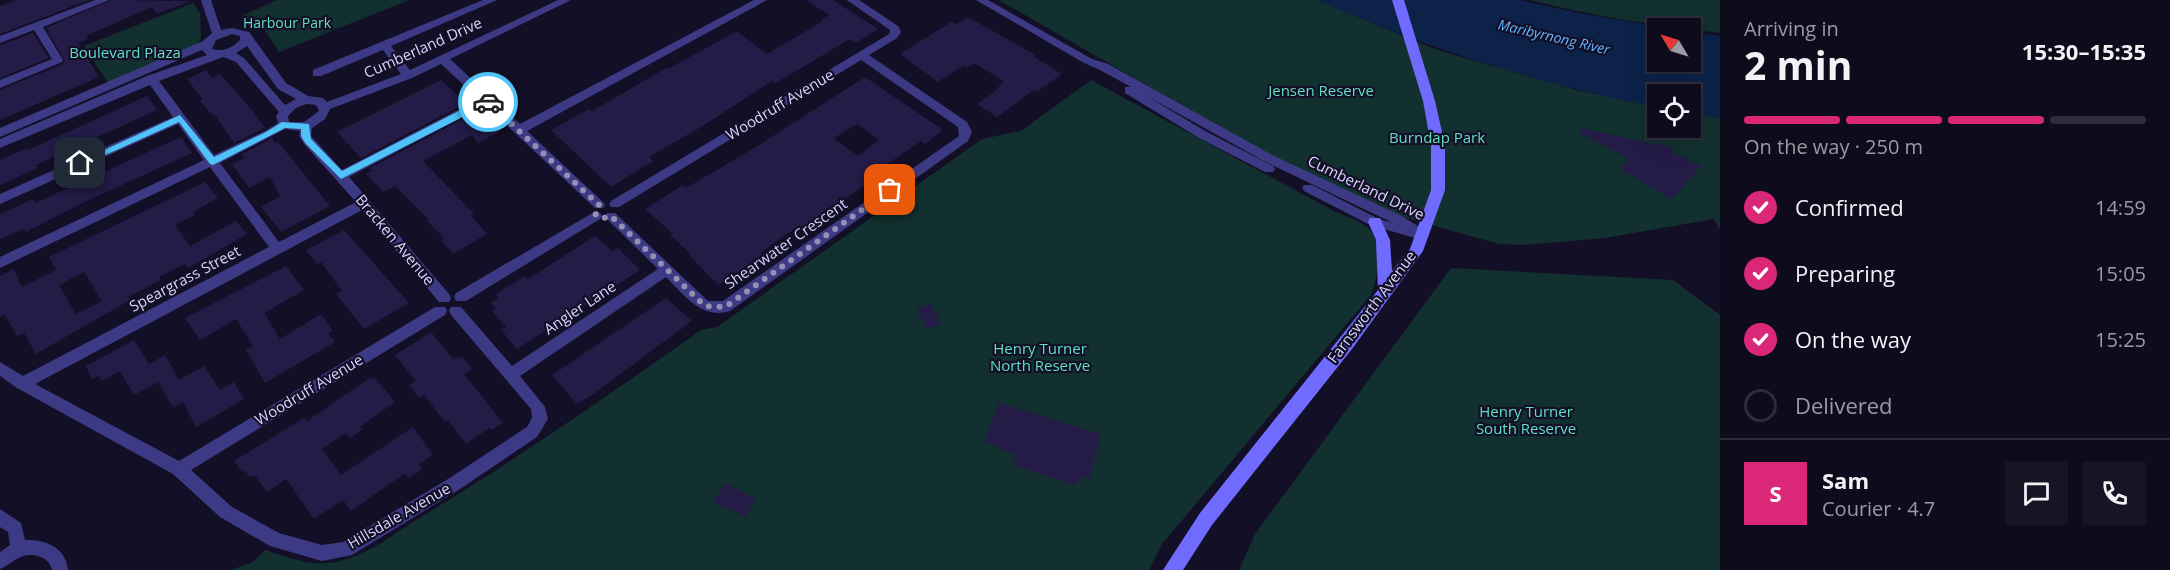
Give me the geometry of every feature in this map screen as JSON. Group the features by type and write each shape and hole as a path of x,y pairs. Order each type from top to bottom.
{"main road":[{"name":"Farnsworth Avenue","path":"1172,570 1206,519 1416,251 1438,190 1438,145 1429,101 1398,0"},
{"path":"1375,222 1383,240 1386,292"}],"street":[{"path":"0,40 105,0"},
{"path":"206,0 210,8 211,22 218,34"},
{"path":"317,73 492,0"},
{"name":"Cumberland Drive","path":"325,107 408,75 566,0"},
{"path":"519,130 762,0"},
{"name":"Woodruff Avenue","path":"613,210 893,36 896,32 890,25 852,0"},
{"name":"Cumberland Drive","path":"981,0 1088,61 1145,101 1203,135 1375,222 1422,235"},
{"path":"0,84 58,60 37,26"},
{"path":"0,133 206,44 218,34 238,31 246,37 282,86 306,100 319,101 325,107 321,117 306,126 291,127 285,124 282,116 285,111 306,100"},
{"path":"0,144 151,80 223,54 242,45 246,37"},
{"path":"206,44 208,51 240,60 285,111"},
{"path":"385,45 408,75"},
{"name":"Shearwater Crescent","path":"613,210 667,270 705,306 725,307 964,138 966,132 963,125 861,55"},
{"path":"443,59 519,130 604,218 613,210"},
{"name":"Cumberland Drive","path":"1088,61 1104,67 1299,174 1397,219 1422,235"},
{"path":"151,80 277,249"},
{"path":"341,176 486,100"},
{"path":"0,199 180,118"},
{"path":"0,263 213,162 285,124"},
{"name":"Bracken Avenue","path":"306,126 305,136 308,141 364,203 442,304"},
{"name":"Speargrass Street","path":"22,384 364,203"},
{"path":"442,304 448,314 458,304 598,211"},
{"name":"Angler Lane","path":"511,374 667,270"},
{"name":"Woodruff Avenue","path":"179,469 442,304"},
{"path":"458,304 511,374"},
{"name":"Hillsdale Avenue","path":"0,368 22,384 179,469 226,512 276,540 322,553 345,549 444,490 532,432 540,419 538,407 511,374"},
{"path":"0,517 15,528 19,549"},
{"path":"0,561 19,549 35,547 48,551 59,560 60,570"}],"green space":[{"name":"Harbour Park","path":"277,0 409,0 279,52 262,26 242,16"},
{"name":"Burndap Park","path":"999,0 1318,0 1432,48 1577,90 1647,105 1647,138 1701,138 1701,115 1720,118 1720,230 1714,219 1605,238 1525,245 1499,244 1403,217 1269,156"},
{"path":"1530,0 1720,0 1720,33 1701,31 1701,18 1647,18 1647,23"},
{"name":"Boulevard Plaza","path":"193,3 200,13 201,39 197,44 108,83 84,46"},
{"name":"Henry Turner North Reserve","path":"1091,80 1332,210 1363,224 1373,233 1378,250 1378,269 1371,295 1162,544 1149,570 231,570 253,562 265,550 311,563 330,563 351,558 373,548 495,471 701,330 717,327 982,139 1021,131"},
{"name":"Henry Turner South Reserve","path":"1451,268 1673,280 1720,315 1720,570 1239,570 1255,534"}],"water":[{"name":"Maribyrnong River","path":"1318,0 1519,0 1647,25 1647,72 1701,72 1701,33 1720,36 1720,118 1701,115 1701,84 1647,84 1647,105 1527,76 1442,49"}],"building":[{"path":"17,0 89,0 0,34 0,6"},
{"path":"111,0 191,1 157,14 152,7 86,36 88,39 78,43 99,77 0,120 0,90 63,64 65,61 46,28"},
{"path":"806,0 833,0 878,29 856,43 850,39 776,83 772,81 701,127 649,157 653,161 611,187 551,130 589,109 592,111 666,68 668,69 737,31 767,54 823,21 821,20 829,15"},
{"path":"968,17 1035,55 1033,56 1062,74 1037,92 1034,90 997,117 977,104 993,93 1004,81 974,63 967,68 963,66 938,82 900,54 951,22 956,24"},
{"path":"33,33 49,58 0,78 0,45"},
{"path":"206,70 212,78 220,74 265,128 234,143 215,115 213,116 200,101 203,100 187,79"},
{"path":"865,77 943,130 925,144 921,141 882,168 884,170 858,190 796,231 794,229 760,253 762,256 718,285 689,255 691,254 670,235 672,233 645,209 683,185 686,188 751,150","holes":["857,124 879,140 858,156 834,138"]},
{"path":"441,80 466,103 361,158 337,132"},
{"path":"147,96 157,110 36,165 38,168 0,185 0,160 27,148 28,150"},
{"path":"476,112 479,116 482,114 499,132 478,143 472,135 423,161 474,214 471,216 487,234 453,254 441,240 444,238 427,221 429,220 395,186 384,192 366,174 372,171 370,168"},
{"path":"1580,128 1674,148 1671,151 1701,166 1672,199 1620,169 1630,159 1578,132"},
{"path":"181,137 192,153 80,204 26,232 24,229 0,239 0,214 33,199 35,203"},
{"path":"272,138 275,143 278,142 330,206 281,232 261,207 280,196 270,177 249,188 232,164 244,158 242,154"},
{"path":"205,182 218,198 193,212 195,215 175,225 190,246 236,221 247,234 188,268 185,264 159,277 161,280 128,297 130,300 36,354 24,333 17,336 5,315 0,317 0,276 14,269 22,287 56,270 49,257","holes":["84,272 102,301 76,314 59,285"]},
{"path":"344,230 409,303 364,329 336,294 342,291 321,262 317,264 306,250"},
{"path":"595,236 612,251 618,248 640,270 517,349 501,330 506,327 492,311 495,309 491,303 499,298 496,294 525,276 528,279"},
{"path":"286,266 304,290 265,314 280,339 321,314 333,330 328,333 335,342 265,383 246,350 253,346 236,319 200,340 185,318"},
{"path":"666,298 692,321 577,404 552,375"},
{"path":"930,304 942,324 927,329 916,309"},
{"path":"431,332 453,359 463,357 472,369 464,374 503,423 492,430 489,428 466,444 448,420 445,422 424,395 419,398 409,385 416,381 395,355"},
{"path":"134,340 149,364 165,355 179,380 204,366 220,390 234,382 244,399 196,427 183,402 173,407 158,382 134,395 120,371 102,381 99,376 92,379 86,366"},
{"path":"371,377 373,380 375,378 395,402 360,427 362,430 350,438 346,433 322,449 341,475 413,427 433,455 419,464 422,470 408,478 405,473 351,511 343,500 314,519 286,479 267,492 255,476 250,477 244,470 242,472 234,461 304,418 307,421"},
{"path":"999,403 1101,434 1089,479 1080,477 1076,486 1012,465 1016,455 984,441"},
{"path":"725,483 756,499 745,517 713,502"}],"way so far":[{"path":"488,102 599,205 595,211 596,216 604,218 611,216 705,306 725,307 890,190"}],"route":[{"path":"80,163 180,118 213,162 285,124 291,127 306,126 305,136 308,141 341,176 486,100 488,102"}],"park label":[{"name":"Jensen Reserve","path":"1321,91"}]}
